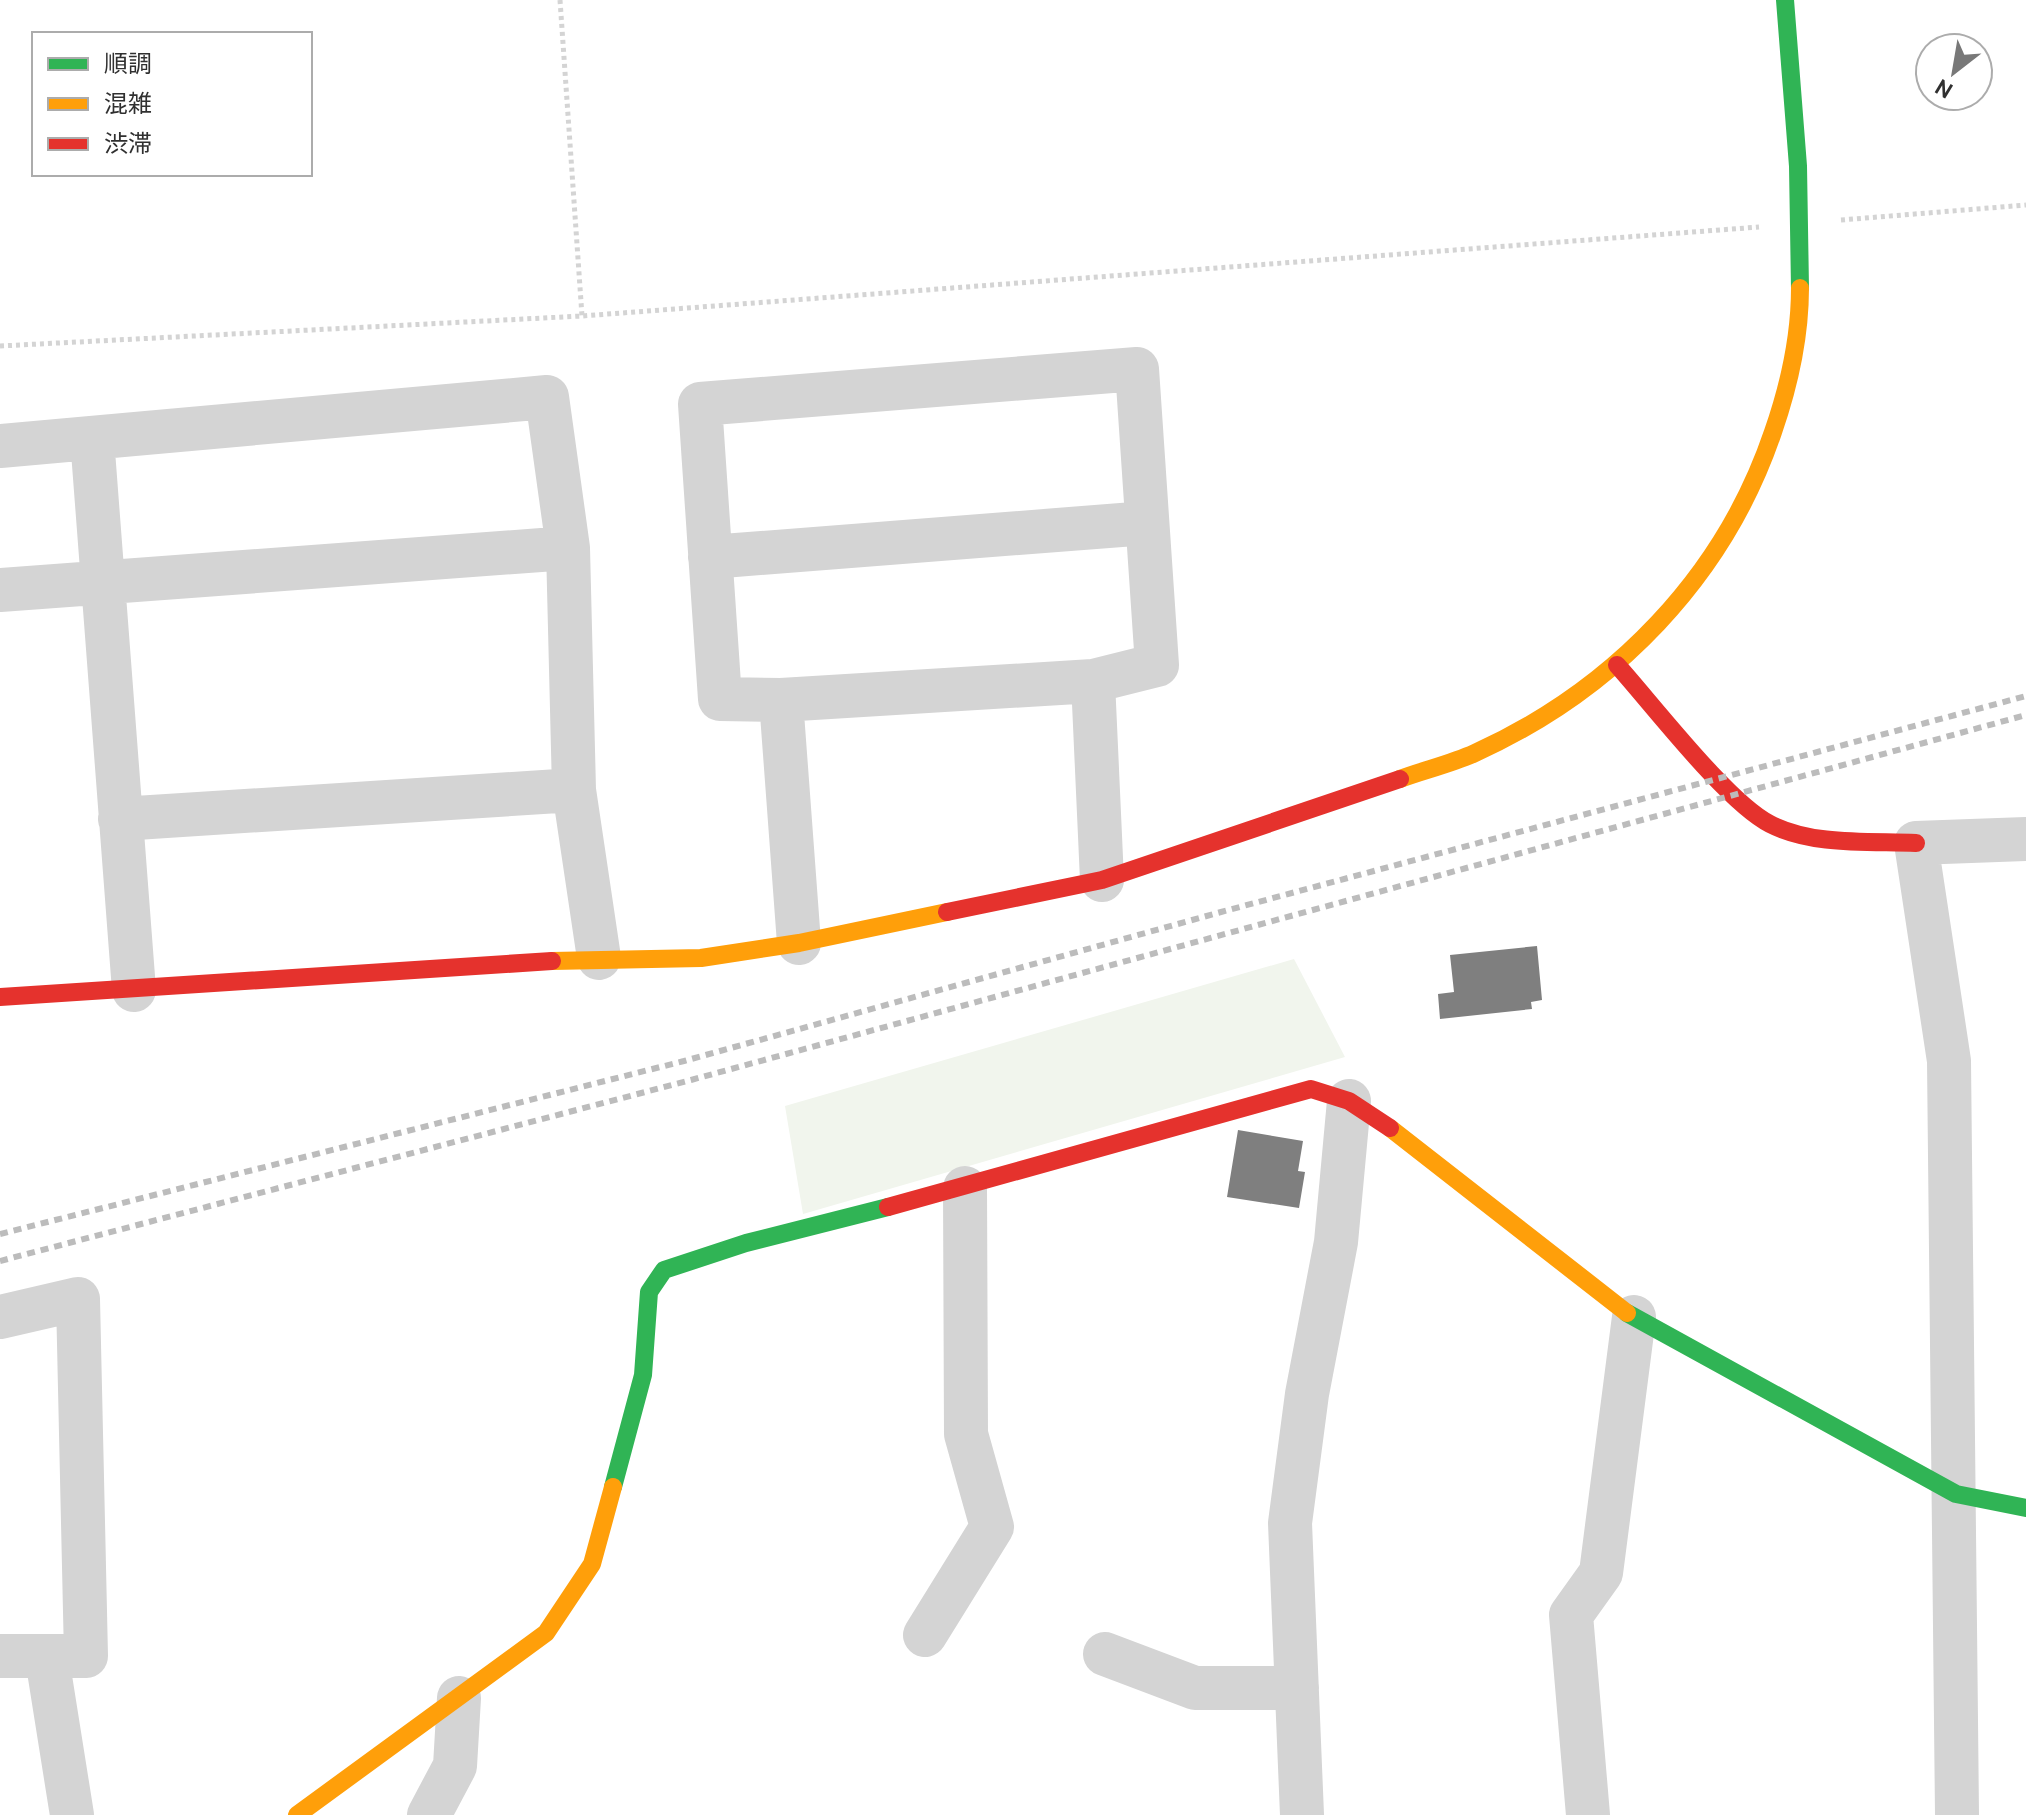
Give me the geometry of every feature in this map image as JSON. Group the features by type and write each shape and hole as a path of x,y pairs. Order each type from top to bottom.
{"street":[{"path":"0,997 599,958 701,958 799,943 1102,880 1473,754 1522,732 1567,704 1617,665 1675,609 1738,516 1761,468 1781,408 1799,325 1801,223 1785,0"},
{"path":"1137,369 1147,523 1157,665 1093,681 781,700 720,699 700,404 1137,369"},
{"path":"0,446 547,397 568,548 574,790 599,958"},
{"path":"92,438 134,990"},
{"path":"710,557 1147,523"},
{"path":"0,590 568,548"},
{"path":"1617,665 1733,794 1770,824 1815,838 1916,843 2026,839"},
{"path":"1093,681 1102,880"},
{"path":"781,700 799,943"},
{"path":"120,819 574,790"},
{"path":"1916,843 1949,1061 1956,1494 1957,1815"},
{"path":"297,1815 546,1633 592,1564 643,1375 649,1292 664,1270 746,1243 965,1188 1311,1089 1349,1101 1400,1135 1615,1306 1956,1494 2026,1508"},
{"path":"1302,1815 1290,1523 1307,1394 1336,1242 1349,1101"},
{"path":"925,1635 992,1527 966,1434 965,1188"},
{"path":"0,1317 78,1299 86,1656 0,1656"},
{"path":"1588,1815 1571,1615 1601,1573 1634,1317"},
{"path":"1105,1654 1195,1688 1297,1688"},
{"path":"47,1658 72,1815"},
{"path":"429,1815 455,1766 459,1698"}],"path":[{"path":"560,0 582,316"},
{"path":"0,346 582,316 2026,205"}],"shaded area":[{"path":"1294,959 1345,1057 803,1214 785,1106"}],"building":[{"path":"1537,946 1542,1000 1531,1002 1532,1009 1440,1019 1438,994 1454,992 1450,955"},
{"path":"1238,1130 1303,1141 1298,1171 1305,1172 1299,1208 1227,1197"}],"railway":[{"path":"0,1234 684,1061 1221,912 2026,696"},
{"path":"0,1261 691,1080 2026,715"}],"traffic: fast":[{"path":"1785,0 1798,166 1800,288"},
{"path":"613,1487 643,1375 649,1292 664,1270 746,1243 888,1207"},
{"path":"1627,1313 1956,1494 2026,1508"}],"traffic: slow":[{"path":"1400,779 1475,753 1526,727 1573,697 1617,662 1658,623 1694,581 1752,485 1773,432 1792,361 1800,288"},
{"path":"552,961 701,958 799,943 947,912"},
{"path":"1390,1128 1627,1313"},
{"path":"297,1815 546,1633 592,1564 613,1487"}],"traffic: jam":[{"path":"1617,665 1712,775 1733,796 1770,824 1823,839 1916,843"},
{"path":"947,912 1102,880 1400,779"},
{"path":"0,997 552,961"},
{"path":"888,1207 1311,1089 1349,1101 1390,1128"}]}
